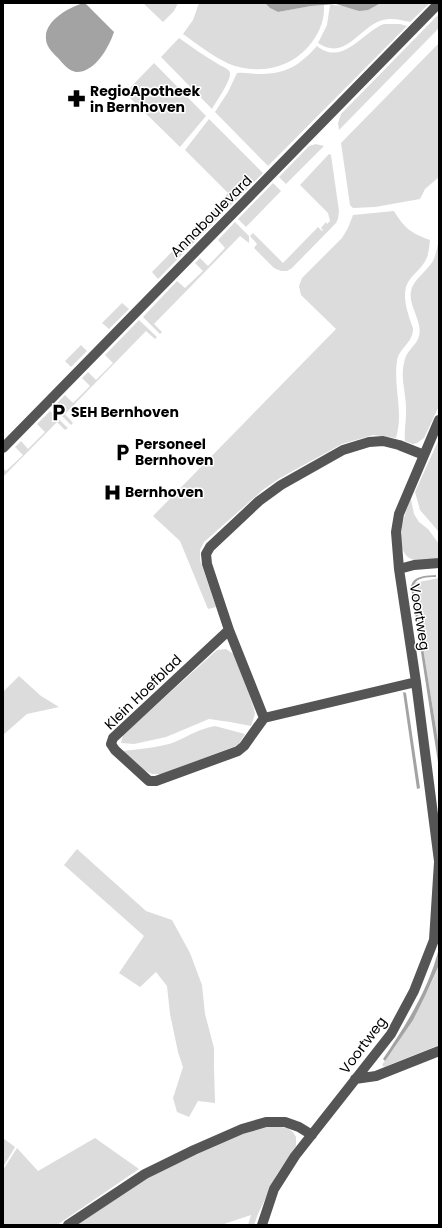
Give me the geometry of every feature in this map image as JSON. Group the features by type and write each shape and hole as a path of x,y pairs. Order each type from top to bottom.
{"street":[{"name":"Annaboulevard","path":"3,448 438,3"},
{"name":"Voortweg","path":"262,1225 274,1189 295,1156 391,1034 414,991 434,940 439,861 416,682 399,569 396,532 399,514 439,420"},
{"path":"416,682 264,718 229,630 207,564 206,554 210,547 243,516 281,485 343,450 369,442 383,441 399,445 424,455"},
{"path":"399,569 414,565 439,563"},
{"name":"Klein Hoefblad","path":"229,630 113,738 111,744 115,750 149,780 156,781 238,751 244,746 264,718"},
{"path":"355,1079 376,1076 439,1051"},
{"path":"68,1225 145,1174 242,1129 266,1122 285,1122 299,1127 312,1135"}],"shaded area":[{"path":"85,3 114,32 105,52 95,64 83,71 76,72 66,67 47,45 46,32 58,16"},
{"path":"143,3 178,3 174,11 163,22"},
{"path":"199,3 265,3 270,8 278,12 324,5 324,11 318,33 312,43 300,55 291,61 270,68 248,69 237,67 221,60 183,34 193,20"},
{"path":"265,3 381,3 368,10 359,11 336,4 311,6 278,12 270,8"},
{"path":"381,3 430,3 410,22 392,19 380,21 372,25 344,46 328,48 318,43 327,25 330,5 361,10"},
{"path":"439,14 439,28 339,130 338,123 341,114"},
{"path":"384,24 400,24 407,26 268,166 215,112 228,92 237,73 269,74 291,68 304,59 317,46 326,51 335,53 352,46 376,28"},
{"path":"179,38 227,69 230,73 230,77 223,91 212,109 161,57"},
{"path":"439,43 439,177 425,189 420,199 375,207 353,208 350,205 341,143"},
{"path":"154,63 206,116 180,147 125,93"},
{"path":"209,119 263,173 228,208 221,201 228,193 185,150"},
{"path":"316,144 324,146 286,184 279,177 309,146"},
{"path":"329,154 331,155 339,211 338,219 336,223 292,268 287,271 281,271 274,268 254,248 257,244 250,236 253,233 283,263 318,227 322,231 323,230 321,228 326,222 327,224 330,221 328,213 300,185"},
{"path":"273,183 281,191 246,227 238,219"},
{"path":"218,205 224,212 158,279 152,272"},
{"path":"394,211 409,230 430,240 427,258 409,280 405,291 406,304 413,329 411,338 400,353 397,361 396,380 399,418 396,438 373,435 342,444 280,478 264,489 204,542 200,550 200,560 216,607 208,609 180,541 153,516 336,329 301,295 299,286 302,278 342,238 353,215"},
{"path":"235,222 249,236 249,243 240,236 154,324 162,332 160,334 143,317 177,281 185,288 203,271 195,263 200,258 208,266 225,248 218,240"},
{"path":"439,241 439,406 424,438 413,444 405,441 406,406 403,379 403,366 406,356 418,339 420,330 412,302 411,291 414,283 433,261"},
{"path":"122,303 129,309 109,329 102,323"},
{"path":"139,320 157,337 155,339 146,331 65,414 73,423 71,425 53,407 65,395 73,403 90,386 82,378 88,372 96,380 113,363 105,355"},
{"path":"81,345 87,351 71,367 65,361"},
{"path":"50,411 68,428 65,430 57,422 3,477 3,468 6,471 23,455 15,447 21,441 28,449 45,432 37,424"},
{"path":"439,439 439,532 420,510 415,492"},
{"path":"411,499 414,514 419,522 428,529 439,544 439,558 417,561 407,556 403,550 401,532 405,514"},
{"path":"436,575 436,577 426,577 420,579 413,586 439,747 439,769 411,587 414,580 417,578"},
{"path":"439,578 439,747 413,586 414,583"},
{"path":"226,649 235,655 254,709 255,714 251,726 209,719 166,737 134,744 121,743 123,735 217,650"},
{"path":"19,676 41,696 59,707 27,714 3,735 3,692"},
{"path":"403,692 406,693 420,788 417,789"},
{"path":"215,726 245,734 238,745 162,774 152,774 144,770 123,751 169,744 202,729"},
{"path":"77,849 146,911 172,920 190,953 202,985 205,1014 214,1048 215,1103 198,1101 189,1117 177,1112 173,1098 183,1067 178,1052 170,1014 167,986 156,972 140,987 119,973 144,936 64,865"},
{"path":"439,948 439,965 425,996 413,1020 385,1061 383,1059 408,1020 423,992 435,963"},
{"path":"439,965 439,1045 384,1067 382,1065 421,1004"},
{"path":"275,1126 287,1128 293,1132 296,1137 296,1146 277,1174 254,1225 248,1225 251,1215 221,1225 75,1225 145,1179 157,1173 247,1131 262,1127"},
{"path":"3,1138 15,1147 3,1167"},
{"path":"95,1138 139,1169 57,1225 3,1225 3,1170 17,1148 38,1171"}],"place":[{"name":"RegioApotheek in Bernhoven","path":"77,99"},
{"name":"SEH Bernhoven","path":"58,412"},
{"name":"Personeel Bernhoven","path":"122,452"},
{"name":"Bernhoven","path":"112,492"}]}
